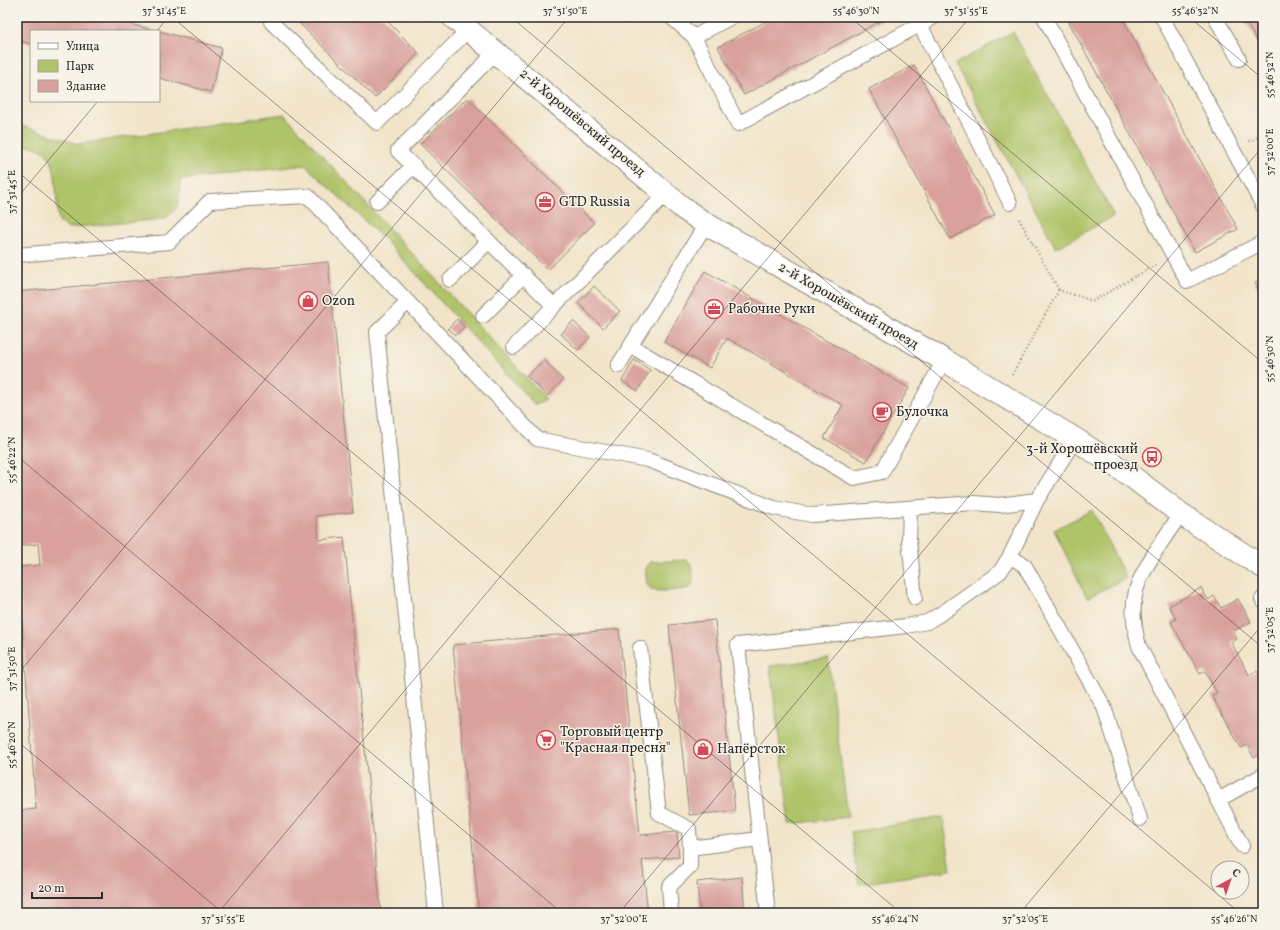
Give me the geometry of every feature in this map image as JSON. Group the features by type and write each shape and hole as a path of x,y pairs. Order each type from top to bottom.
{"street":[{"name":"2-й Хорошёвский проезд","path":"461,23 666,194 706,224 944,360 1075,439 1131,476 1181,514 1263,567"}],"lane":[{"path":"671,17 694,37 738,124 918,21 934,17"},
{"path":"694,37 731,17"},
{"path":"1044,17 1188,281 1263,242"},
{"path":"1162,17 1263,206"},
{"path":"1215,17 1239,59"},
{"path":"918,21 1010,203"},
{"path":"271,22 377,123 461,23"},
{"path":"496,52 398,151 414,165 554,306"},
{"path":"377,202 414,165"},
{"path":"514,347 666,194"},
{"path":"17,255 169,242 210,201 308,196 537,439 648,460 774,508 812,515 910,509 974,503 999,505 1037,500"},
{"path":"618,366 706,224"},
{"path":"450,280 489,241"},
{"path":"483,316 524,275"},
{"path":"408,302 377,332 436,913"},
{"path":"631,346 854,478 882,472 944,360"},
{"path":"768,913 738,645 906,626 927,622 1000,572 1010,556 1037,500 1075,439"},
{"path":"910,509 909,540 915,598"},
{"path":"1181,514 1143,573 1136,590 1134,627 1139,646 1242,846"},
{"path":"1010,556 1025,566 1104,707 1140,819"},
{"path":"640,648 659,813 689,829 690,866 669,887 671,913"},
{"path":"1218,800 1263,775"},
{"path":"690,848 759,839"}],"path":[{"path":"1010,203 1059,290 1093,301 1172,254"},
{"path":"1001,394 1059,290"}],"green space":[{"path":"1013,32 1114,216 1056,248 955,64"},
{"path":"284,114 546,399 545,400 534,404 385,240 305,165 180,180 180,192 176,207 173,212 163,219 68,228 60,223 59,220 56,182 50,159 43,151 33,146 17,146 17,124 78,144"},
{"path":"1092,510 1126,578 1087,598 1054,530"},
{"path":"687,560 692,565 693,580 691,587 664,591 654,590 649,587 646,579 646,568 651,562"},
{"path":"828,658 848,817 790,824 770,666"},
{"path":"943,817 951,870 859,884 851,832"}],"building":[{"path":"17,17 104,17 152,30 30,30 30,44 17,40"},
{"path":"293,17 383,17 419,53 375,98"},
{"path":"774,17 888,17 744,95 718,47"},
{"path":"1066,17 1122,17 1238,229 1195,252"},
{"path":"1247,17 1263,17 1263,51 1244,19"},
{"path":"160,31 222,48 211,92 160,78"},
{"path":"914,65 995,215 950,239 869,89"},
{"path":"467,98 594,223 548,270 420,144"},
{"path":"328,262 353,512 316,516 319,540 344,537 381,913 17,913 17,811 36,809 18,567 40,565 38,544 17,546 17,292"},
{"path":"705,271 909,388 866,462 824,438 843,405 727,338 710,368 664,342"},
{"path":"1263,279 1263,298 1255,283"},
{"path":"594,286 620,311 603,328 578,303"},
{"path":"457,319 464,327 455,335 448,328"},
{"path":"573,321 590,337 578,350 561,334"},
{"path":"544,360 563,380 547,396 527,376"},
{"path":"634,360 650,370 638,391 622,381"},
{"path":"1201,588 1208,600 1214,596 1221,608 1238,599 1251,622 1233,631 1237,639 1231,642 1249,675 1257,671 1263,680 1263,752 1254,758 1247,745 1241,748 1212,696 1217,693 1205,671 1200,674 1171,622 1176,619 1169,606"},
{"path":"715,620 735,811 689,815 669,625"},
{"name":"Торговый центр \"Красная пресня\"","path":"619,629 640,835 677,832 679,857 642,860 648,913 479,913 453,645"},
{"path":"742,877 745,913 700,913 697,882"}],"place":[{"name":"GTD Russia","path":"545,202"},
{"name":"Ozon","path":"308,301"},
{"name":"Рабочие Руки","path":"714,309"},
{"name":"Булочка","path":"882,412"},
{"name":"3-й Хорошёвский проезд","path":"1152,457"},
{"name":"Торговый центр \"Красная пресня\"","path":"546,740"},
{"name":"Напёрсток","path":"703,749"}]}
